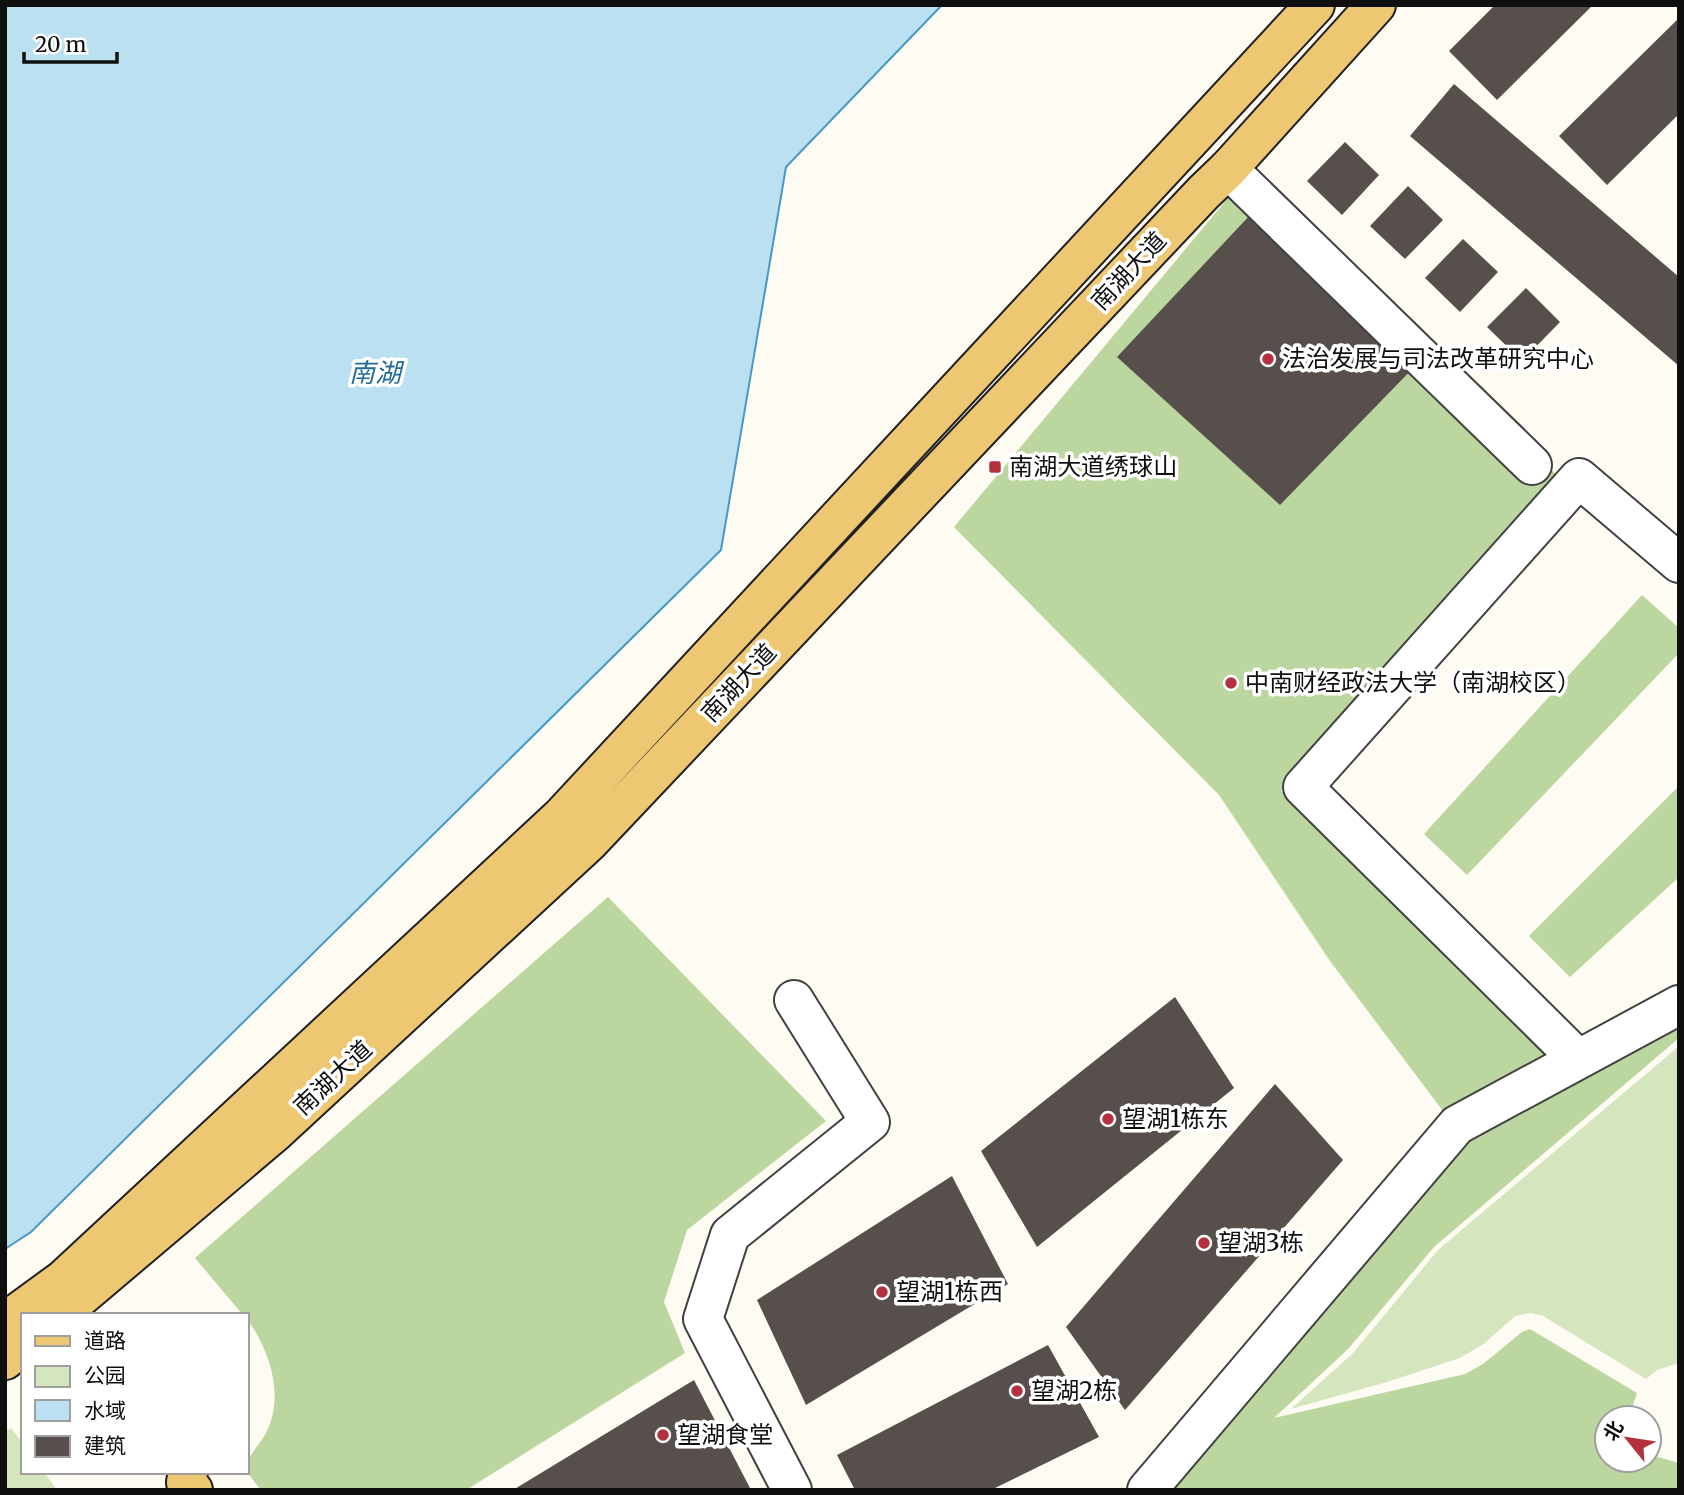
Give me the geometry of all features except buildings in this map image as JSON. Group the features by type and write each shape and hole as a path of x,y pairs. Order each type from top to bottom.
{"main road":[{"name":"南湖大道","path":"72,1302 561,817 1315,5"},
{"name":"南湖大道","path":"35,1313 72,1302 274,1133 589,842 1203,192 1228,169 1376,5"},
{"path":"5,1360 21,1347"},
{"path":"188,1474 186,1482 193,1490"}],"street":[{"path":"1228,169 1532,465"},
{"path":"1578,1059 1303,787 1578,478 1679,562"},
{"path":"792,1490 703,1319 730,1235 870,1122 794,1000"},
{"path":"1147,1490 1457,1125 1679,1005"}],"green space":[{"path":"1238,186 1557,475 1281,791 1549,1058 1446,1115 1330,961 1219,795 954,527"},
{"path":"1642,595 1679,628 1679,653 1467,875 1424,834"},
{"path":"1679,786 1679,877 1570,977 1529,936"},
{"path":"608,897 826,1121 687,1230 664,1302 685,1353 466,1490 261,1490 248,1472 248,1462 272,1419 274,1389 268,1359 248,1321 248,1313 241,1313 195,1258"},
{"path":"1679,1015 1679,1038 1434,1247 1348,1349 1274,1418 1465,1374 1530,1329 1637,1393 1633,1404 1593,1404 1593,1474 1663,1474 1663,1458 1679,1463 1679,1490 1169,1490 1465,1134"},
{"path":"1679,1046 1679,1363 1657,1370 1646,1379 1543,1316 1531,1313 1515,1316 1485,1343 1460,1358 1291,1409 1353,1353 1438,1250"},
{"path":"11,1428 21,1441 21,1474 45,1474 57,1490 5,1490 5,1432"}],"water":[{"name":"南湖","path":"5,5 942,5 786,167 721,550 31,1232 5,1249"}],"place":[{"name":"法治发展与司法改革研究中心","path":"1268,359"},
{"name":"南湖大道绣球山","path":"995,467"},
{"name":"中南财经政法大学（南湖校区）","path":"1231,683"},
{"name":"望湖1栋东","path":"1108,1119"},
{"name":"望湖3栋","path":"1204,1243"},
{"name":"望湖1栋西","path":"882,1292"},
{"name":"望湖2栋","path":"1017,1391"},
{"name":"望湖食堂","path":"663,1435"}]}
